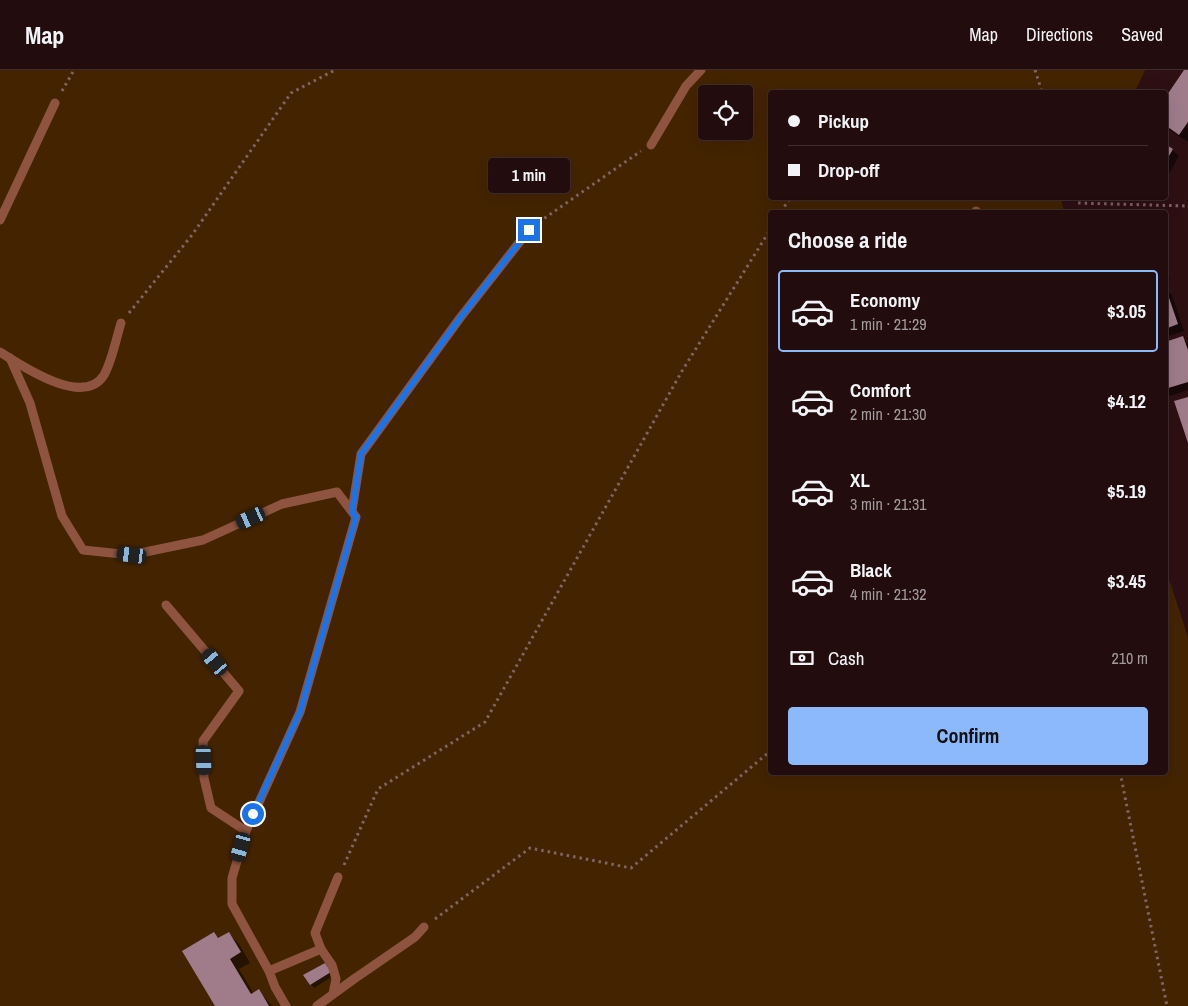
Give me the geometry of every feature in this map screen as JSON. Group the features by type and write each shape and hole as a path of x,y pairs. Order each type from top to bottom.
{"lane":[{"path":"651,144 686,86 701,70"},
{"path":"0,220 55,103"},
{"path":"352,512 361,454 460,318 529,230"},
{"path":"0,352 50,380 66,386 79,387 91,385 98,382 104,374 121,323"},
{"path":"10,358 30,404 62,516 83,550 132,555 203,540 282,504 337,492 356,517 300,712 246,831 232,878 232,904 286,1006"},
{"path":"166,605 239,691 203,741 204,778 210,808 246,831"},
{"path":"334,994 336,979 332,965 321,949 316,933 338,878"},
{"path":"316,1006 415,938 424,927"},
{"path":"269,971 321,949"}],"path":[{"path":"55,103 74,70"},
{"path":"121,323 192,235 291,93 334,70"},
{"path":"1035,70 1041,90"},
{"path":"529,230 651,144"},
{"path":"1076,200 1077,204 1188,206"},
{"path":"338,878 378,789 485,722 682,370 768,233"},
{"path":"424,927 530,848 631,868 768,753"},
{"path":"1121,775 1167,1006"}],"shaded area":[{"path":"0,70 1145,70 1136,90 768,90 768,200 1061,200 1064,210 768,210 768,775 1168,775 1168,576 1188,637 1188,1006 0,1006"}],"building":[{"path":"1184,70 1188,70 1188,122 1179,135 1168,127 1168,94"},
{"path":"1168,146 1173,149 1168,158"},
{"path":"1168,295 1178,324 1168,328"},
{"path":"1183,336 1188,350 1188,382 1168,388 1168,341"},
{"path":"1188,397 1188,443 1174,401"},
{"path":"214,932 218,938 229,932 241,952 230,959 251,994 259,989 269,1006 215,1006 182,951"},
{"path":"325,963 331,972 310,985 303,975"}],"route":[{"path":"253,814 300,712 356,517 352,512 361,454 460,318 529,230"}]}
